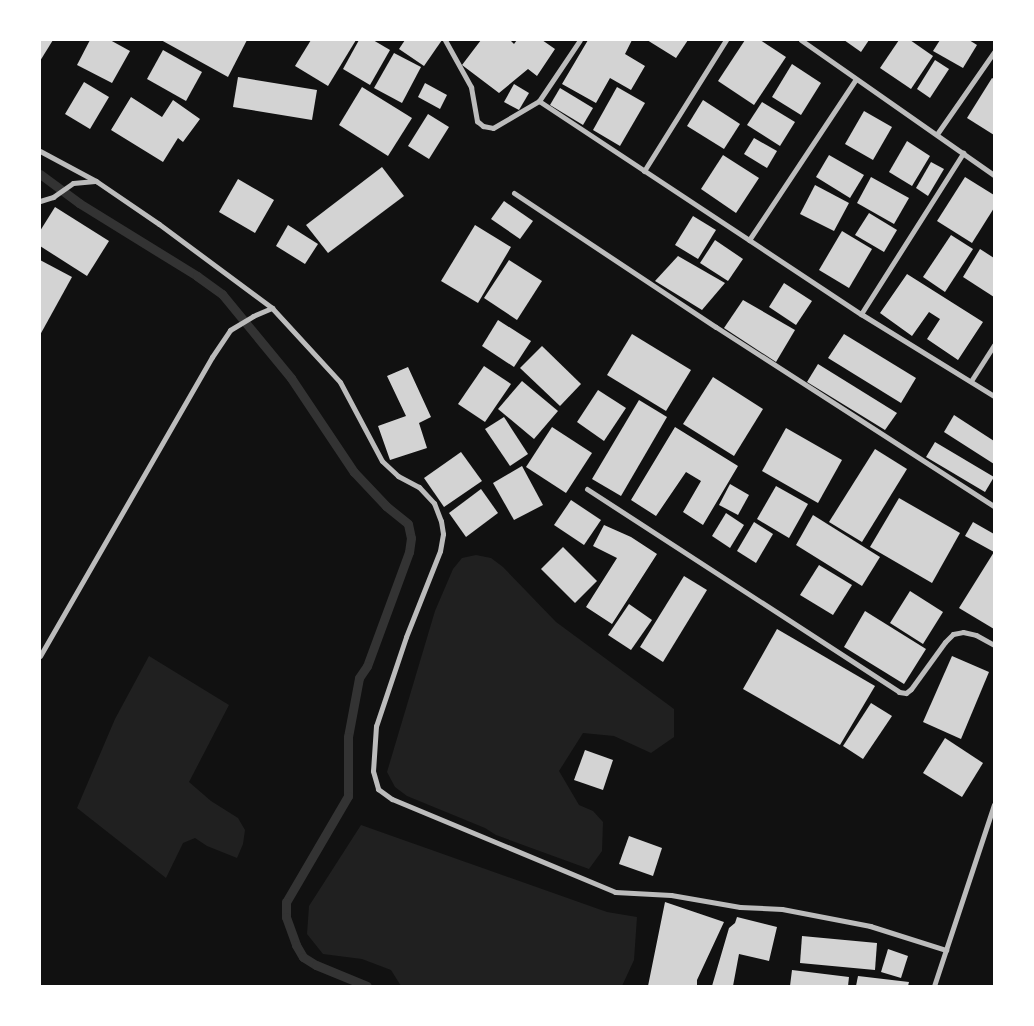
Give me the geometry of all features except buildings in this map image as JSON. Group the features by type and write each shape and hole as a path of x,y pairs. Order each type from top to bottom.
{"street":[{"path":"445,40 471,87 474,113 477,121 483,126 494,128 539,101 580,40"},
{"path":"644,171 726,40"},
{"path":"801,40 994,175"},
{"path":"937,134 994,52"},
{"path":"750,240 856,79"},
{"path":"539,101 861,314 994,396"},
{"path":"40,151 96,181 159,224 272,308 340,382 382,461 398,476 419,488 434,503 441,521 440,551 406,637 376,726 373,771 378,789 408,806 615,892 671,895 740,907 782,909 870,926 946,950"},
{"path":"861,314 963,153"},
{"path":"41,200 52,197 73,184 96,181"},
{"path":"514,193 716,328 994,506"},
{"path":"40,656 212,357 230,330 253,316 272,308"},
{"path":"971,382 994,345"},
{"path":"587,489 899,692 906,693 911,689 944,642 953,634 963,632 976,635 994,645"},
{"path":"934,986 994,805"}],"shaded area":[{"path":"476,555 491,558 503,567 556,622 674,709 674,737 651,753 614,736 583,733 559,771 579,805 593,811 603,822 602,851 589,869 496,835 485,828 407,796 395,787 387,772 435,611 453,569 462,558"},
{"path":"149,656 229,705 189,782 211,801 238,818 245,830 243,844 237,858 207,846 195,838 183,843 166,878 77,808 115,719"},
{"path":"361,825 607,912 637,917 634,960 622,986 401,986 391,970 362,959 323,954 307,934 309,906"}],"waterway":[{"path":"40,174 79,203 197,276 222,294 291,378 354,472 386,506 408,524 411,538 409,552 367,666 359,678 348,737 348,796 286,902 286,917 296,945 303,957 316,965 367,986"}]}
